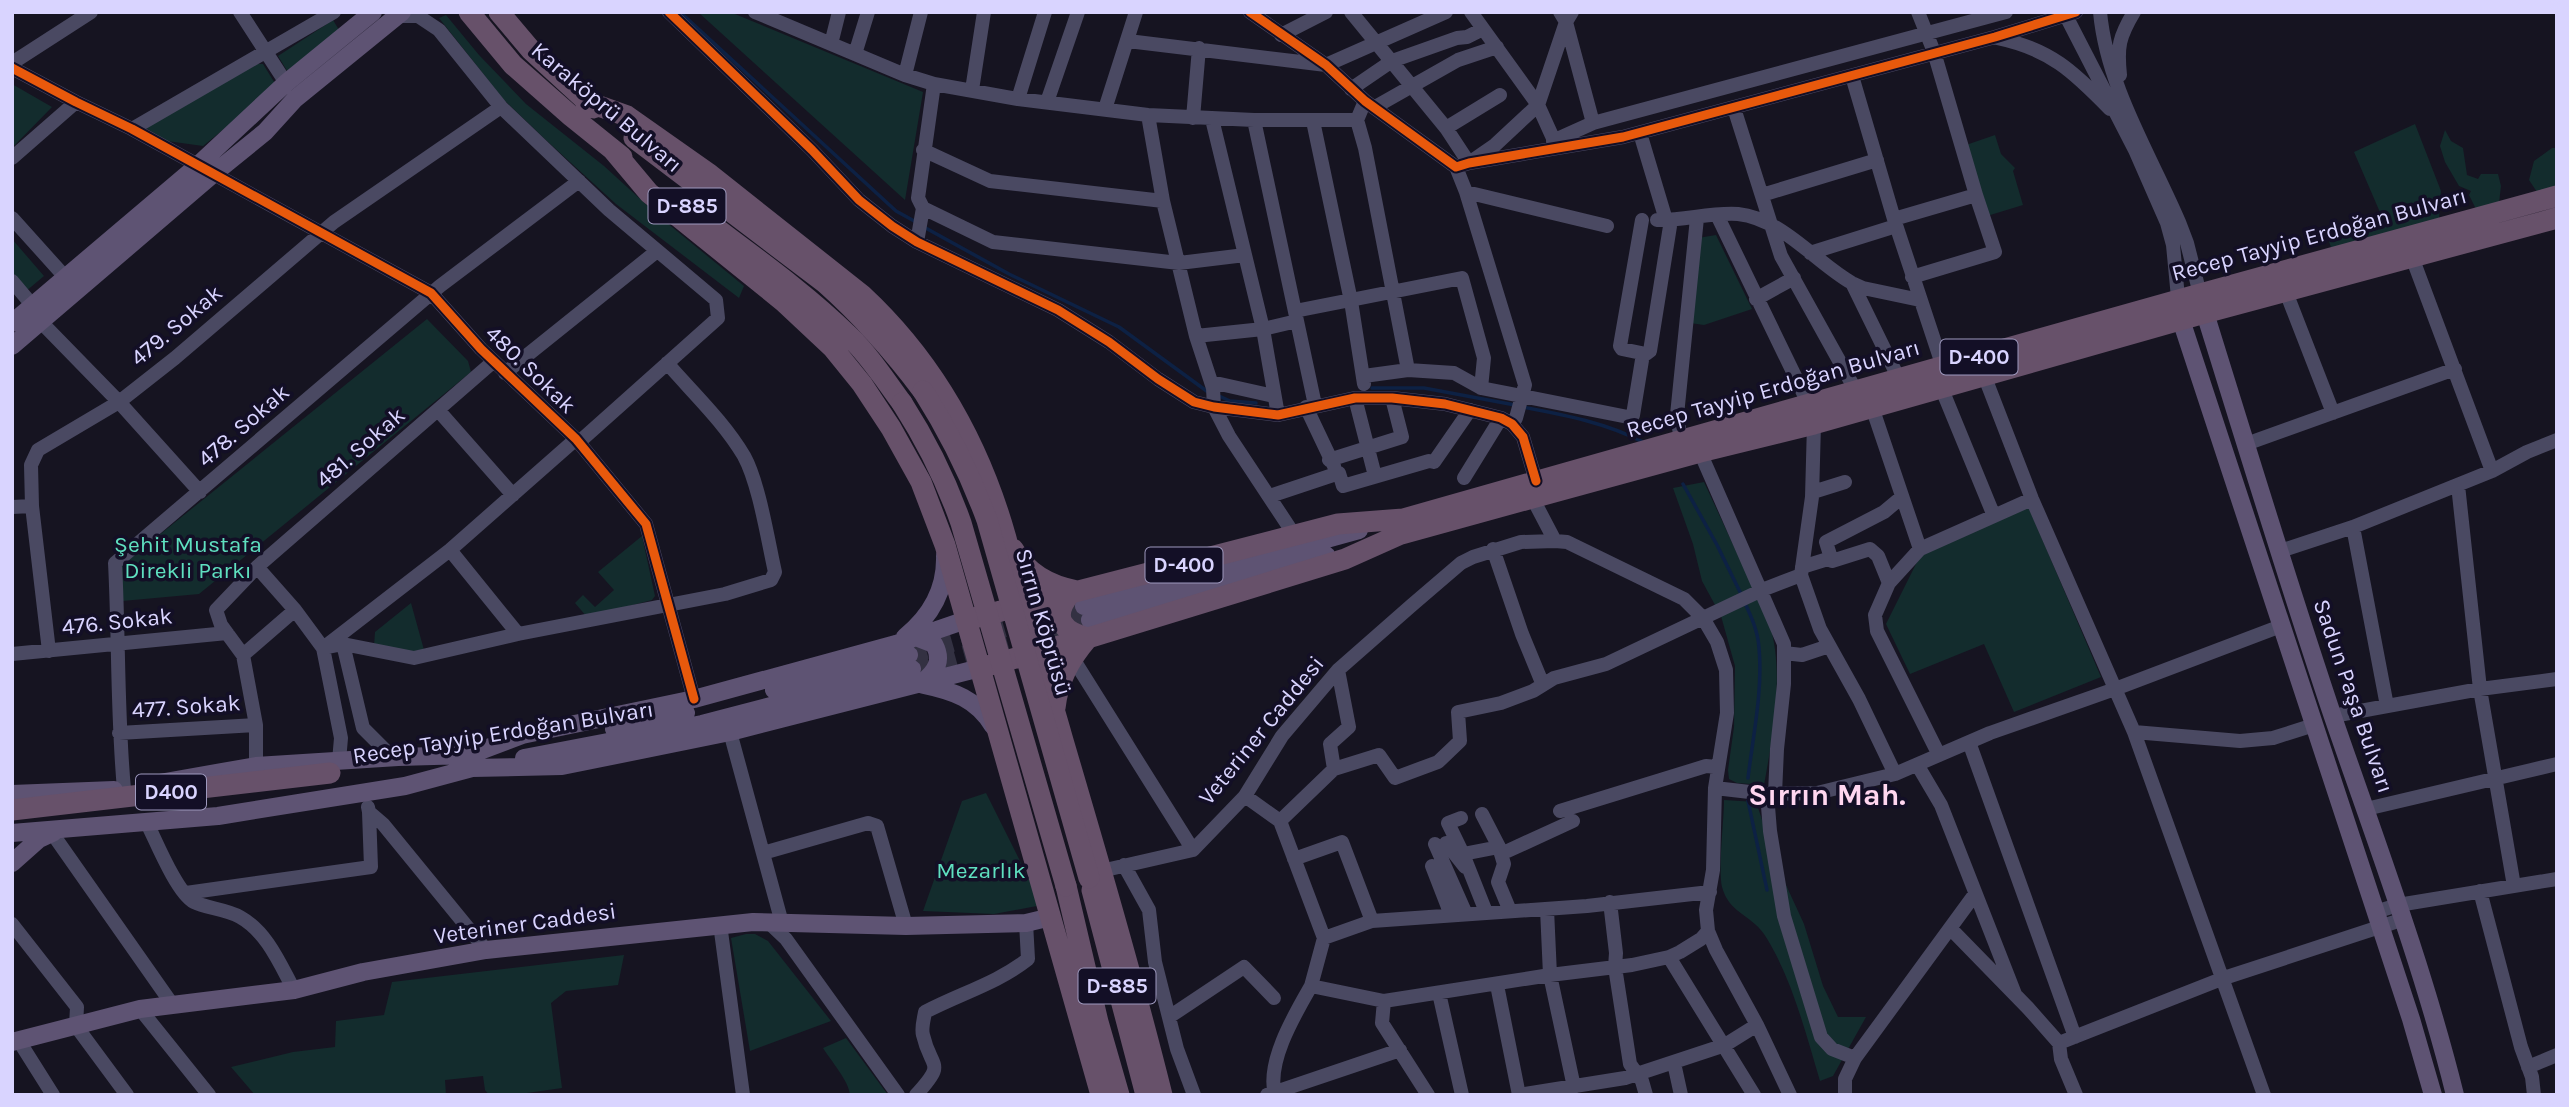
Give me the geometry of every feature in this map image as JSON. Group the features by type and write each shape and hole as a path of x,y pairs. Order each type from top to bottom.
{"highway":[{"name":"Karaköprü Bulvarı","path":"469,12 513,65 571,116 809,300 850,337 880,373 928,445 961,523 1066,886 1098,1022 1119,1095"},
{"name":"Karaköprü Bulvarı","path":"499,12 531,50 585,101 825,283 854,308 891,348 923,391"},
{"path":"585,101 626,116 708,173 880,312 918,357 957,415 980,461 1006,538 1022,605 1054,710 1095,874 1162,1095"},
{"path":"613,150 649,192 783,302 832,347 862,384 891,428 921,482 945,545 1101,1095"},
{"name":"Recep Tayyip Erdoğan Bulvarı","path":"1534,490 1681,441 1811,414 1872,407 1942,377 2203,304 2557,196"},
{"name":"Recep Tayyip Erdoğan Bulvarı","path":"2203,304 2286,292 2557,218"},
{"name":"Recep Tayyip Erdoğan Bulvarı","path":"1402,527 1534,490 1700,452 1811,414 1856,391 1899,379 1984,375 2179,310"},
{"name":"Sırrın Köprüsü","path":"923,391 949,432 972,479 987,520 1095,874"},
{"name":"D-400","path":"1083,610 1295,536 1338,524 1402,527"},
{"name":"D-400","path":"966,620 1022,605 1083,610 1345,559 1402,527"},
{"path":"1006,538 1021,563 1083,610"},
{"path":"980,668 1037,652 1083,610"},
{"path":"1054,710 1056,693 1072,657 1083,610"},
{"name":"Recep Tayyip Erdoğan Bulvarı","path":"12,810 332,773"},
{"name":"Recep Tayyip Erdoğan Bulvarı","path":"12,824 332,773"},
{"name":"D-885","path":"1095,874 1146,1095"}],"main road":[{"path":"12,323 37,314 205,170 286,83 373,12"},
{"path":"12,346 66,278 205,170 265,132 295,99 400,14"},
{"name":"Sadun Paşa Bulvarı","path":"2203,304 2333,716 2401,912 2455,1095"},
{"name":"Sadun Paşa Bulvarı","path":"2179,310 2433,1095"},
{"name":"Recep Tayyip Erdoğan Bulvarı","path":"1083,610 1339,534 1402,527"},
{"path":"909,663 925,618 943,583 945,545"},
{"path":"916,637 966,620"},
{"path":"909,663 916,637"},
{"path":"12,794 124,789 256,766 332,773 398,757 562,766 730,732 909,663 934,673 938,665 938,652 934,644 916,637"},
{"path":"909,663 984,711 1001,740"},
{"path":"12,833 218,816 405,786 471,762 522,735 694,699 909,663 980,668"},
{"name":"Recep Tayyip Erdoğan Bulvarı","path":"332,773 471,762 702,724 909,663"},
{"path":"12,780 45,792"},
{"path":"12,863 38,839 56,830"},
{"name":"Veteriner Caddesi","path":"16,1041 141,1009 294,990 363,972 486,950 720,924 906,926 1026,923 1051,917"}],"street":[{"path":"12,63 90,12"},
{"path":"240,12 286,83"},
{"path":"132,128 334,12"},
{"path":"341,12 352,30"},
{"path":"669,12 859,200 917,242 1058,310 1110,342 1158,379 1194,402 1213,394 1274,396"},
{"path":"755,12 773,15 831,44 905,75 934,84 1018,99 1147,115 1212,119 1357,120 1370,104 1410,87 1458,61 1497,47"},
{"path":"831,44 839,12"},
{"path":"855,54 868,12"},
{"path":"905,75 921,12"},
{"path":"972,90 984,12"},
{"path":"1018,99 1045,12"},
{"path":"1047,102 1078,12"},
{"path":"1105,109 1136,12"},
{"path":"1250,12 1326,65 1370,104 1462,165 1555,144 1640,133 1995,37 2068,13 2167,223 2173,245 2179,310"},
{"path":"1281,35 1326,12"},
{"path":"1352,12 1410,87 1446,128 1462,165 1466,192 1525,385 1522,397 1510,418 1464,478"},
{"path":"1128,41 1326,65 1446,12"},
{"path":"1471,12 1538,105 1555,144"},
{"path":"1912,277 1995,252 1934,52 1918,12"},
{"path":"1555,144 1593,123 2006,12"},
{"path":"2101,12 2102,33 2111,71 2183,232 2203,304"},
{"path":"2123,101 2118,45 2121,33 2134,12"},
{"path":"323,648 450,550 718,318 716,300 579,181 501,107 439,30 418,16 400,14"},
{"path":"1566,16 1593,123"},
{"path":"1462,165 1495,145 1538,105 1566,16"},
{"path":"1351,89 1392,61 1467,37 1483,29"},
{"path":"1995,37 2018,42 2051,55 2072,70 2119,119"},
{"path":"1193,118 1199,48"},
{"name":"480. Sokak","path":"12,68 132,128 431,293 505,373 577,441 646,524 694,699"},
{"path":"1852,76 1942,377 1994,516"},
{"path":"917,242 923,208 918,198 923,150 934,84"},
{"path":"1446,128 1500,95"},
{"path":"12,158 76,102"},
{"name":"479. Sokak","path":"49,651 32,506 31,465 38,450 119,401 175,358 321,233 501,107"},
{"path":"1734,108 1781,257 1856,391"},
{"path":"1147,115 1163,201 1213,394 1229,436 1295,536"},
{"path":"1212,119 1263,329 1278,415"},
{"path":"1254,120 1296,316 1310,406 1329,460 1339,474 1343,486 1429,461 1434,462 1470,410"},
{"path":"1357,120 1365,148 1408,370"},
{"path":"1312,121 1352,301 1364,376 1360,398 1367,448 1375,476"},
{"path":"1640,133 1659,220 1650,351 1643,354 1622,349 1620,346 1659,220"},
{"path":"923,150 990,180 1163,201"},
{"path":"1762,195 1877,160"},
{"name":"478. Sokak","path":"124,789 118,733 116,564 431,293 579,181"},
{"path":"1466,192 1607,226"},
{"path":"1810,253 1976,195"},
{"path":"923,208 993,242 1179,263 1245,255"},
{"path":"1659,220 1737,214 1770,223 1852,283 1863,288 1920,300"},
{"path":"1717,215 1811,414 1813,492 1802,571 1820,629 1859,699 1895,774"},
{"path":"12,218 66,278"},
{"path":"1681,441 1677,415 1697,218"},
{"path":"505,373 657,251"},
{"path":"2412,257 2493,471"},
{"path":"1196,336 1263,329 1296,316 1352,301 1462,278 1484,358 1481,388"},
{"path":"1756,299 1794,278"},
{"path":"12,281 37,314 200,492"},
{"path":"1852,283 1899,379"},
{"path":"2286,292 2333,413"},
{"path":"1364,376 1408,370 1454,373 1481,388 1628,417 1633,415 1643,354"},
{"name":"481. Sokak","path":"227,633 216,610 257,567 494,361"},
{"path":"323,648 343,644 414,658 518,634 725,594 772,580 775,572 745,458 729,435 667,363"},
{"path":"2246,444 2455,369"},
{"path":"1984,375 2032,499 2134,732 2264,1095"},
{"path":"1213,394 1278,415 1310,406 1360,398 1392,398 1445,404 1510,418 1523,437 1534,490 1555,541 1567,542 1666,589 1684,599 1703,618 1720,649 1728,686 1727,713 1715,788 1713,870 1706,909 1708,930 1790,1095"},
{"path":"1329,460 1402,437 1392,398"},
{"path":"1872,407 1920,549"},
{"path":"438,410 513,495"},
{"path":"2280,551 2353,527 2493,471 2527,452 2557,440"},
{"path":"1700,452 1784,644 1770,831 1784,916 1821,1037 1832,1049 1855,1058"},
{"path":"1270,496 1339,474"},
{"path":"1813,492 1845,482"},
{"path":"2458,485 2480,689 2514,886"},
{"path":"1889,583 1878,555 1870,549 1832,561 1826,542 1884,512 1902,497"},
{"path":"1939,755 1877,631 1875,615 1889,583 1920,549 2032,499"},
{"path":"12,507 32,506"},
{"path":"2353,527 2386,706"},
{"name":"Veteriner Caddesi","path":"1193,849 1245,796 1282,736 1338,670 1461,563 1493,549 1521,542 1555,541"},
{"path":"1493,549 1522,634 1543,685"},
{"path":"450,550 518,634"},
{"path":"1280,821 1334,769 1379,755 1395,778 1424,768 1438,762 1460,741 1458,712 1501,703 1533,691 1554,678 1606,664 1831,558"},
{"path":"257,567 295,610 323,648 341,738 332,773"},
{"path":"243,655 295,610"},
{"path":"1715,788 1771,794 1817,793 1895,774 1969,742 2281,626"},
{"path":"227,633 243,655 257,724 256,766"},
{"name":"476. Sokak","path":"12,654 227,633"},
{"path":"343,644 363,728 385,750 398,757"},
{"path":"1784,653 1802,655 1829,646"},
{"path":"1072,657 1193,849 1095,874"},
{"path":"1334,769 1330,744 1349,727 1338,670"},
{"path":"2333,716 2480,689 2557,679"},
{"name":"477. Sokak","path":"118,733 257,724"},
{"path":"2134,732 2240,741 2273,738 2314,725"},
{"path":"730,732 763,853 775,923 898,1095"},
{"path":"1969,742 2075,1037"},
{"path":"2366,809 2557,764"},
{"path":"1560,811 1706,766 1717,767"},
{"path":"1918,766 1941,805 2015,994"},
{"path":"186,893 371,867 366,792"},
{"path":"1245,796 1280,821 1324,939 1311,986 1287,1031 1272,1080 1272,1094 1400,1050"},
{"path":"369,812 383,824 486,950"},
{"path":"1482,814 1500,850 1504,864 1498,882 1510,911"},
{"path":"1461,818 1448,823 1486,912"},
{"path":"1463,854 1500,850 1573,821"},
{"path":"763,853 869,822 877,826 906,926"},
{"path":"147,823 176,881 193,901 214,906 242,918 268,942 294,990"},
{"path":"56,830 172,1004"},
{"path":"1294,859 1342,842 1372,922"},
{"path":"1459,915 1441,844 1480,894"},
{"path":"1124,865 1149,910 1155,962 1177,1049 1194,1095"},
{"path":"1432,866 1459,915"},
{"path":"2059,1043 2378,919 2480,891 2557,879"},
{"path":"2480,891 2534,1095"},
{"path":"1324,939 1372,922 1547,909 1710,892"},
{"path":"1844,1095 1845,1079 1855,1058 1975,894"},
{"path":"1610,902 1615,967 1630,1064 1646,1095"},
{"path":"1547,909 1550,975 1574,1087"},
{"path":"916,1095 933,1076 935,1061 922,1033 925,1012 1012,972 1028,959 1026,923"},
{"path":"12,924 77,1007 76,1026 127,1095"},
{"path":"720,924 743,1095"},
{"path":"1950,928 2059,1043 2061,1059 2076,1095"},
{"path":"1311,986 1384,1001 1669,957 1690,946 1708,930"},
{"path":"1669,957 1754,1095"},
{"path":"1169,1017 1244,967 1275,998"},
{"path":"1497,985 1519,1095 1625,1078 1725,1045 1757,1026"},
{"path":"1439,993 1462,1095"},
{"path":"1384,1001 1382,1023 1428,1095"},
{"path":"141,1009 209,1095"},
{"path":"16,1041 53,1095"},
{"path":"2528,1067 2557,1055"},
{"path":"1674,1063 1681,1095"}],"green space":[{"path":"698,12 730,12 923,92 905,200"},
{"path":"446,15 479,55 526,104 604,166 661,218 744,286 739,298 616,204 504,100 439,18"},
{"path":"333,20 342,35 291,77 278,56"},
{"path":"257,64 263,64 276,85 275,88 203,146 167,141 144,127"},
{"path":"12,84 52,107 12,148"},
{"path":"2415,124 2441,191 2439,220 2332,250 2327,236 2382,217 2354,152"},
{"path":"2445,130 2451,141 2463,148 2467,175 2478,179 2481,174 2498,174 2501,186 2499,203 2476,209 2469,195 2471,191 2459,186 2445,162 2440,146"},
{"path":"1995,135 2001,154 2015,168 2013,171 2023,205 1987,216 1966,145"},
{"path":"2552,148 2557,148 2557,187 2537,192 2529,180 2534,161"},
{"path":"1716,235 1752,309 1704,325 1690,323 1698,238"},
{"path":"12,239 44,276 25,292 12,277"},
{"name":"Şehit Mustafa Direkli Parkı","path":"427,319 468,361 471,372 199,594 122,601 122,565"},
{"path":"1704,482 1769,622 1774,641 1776,704 1764,785 1737,783 1729,779 1734,727 1735,666 1721,616 1702,581 1693,544 1673,488"},
{"path":"2028,506 2101,677 2014,712 1984,644 1910,674 1886,624 1920,556"},
{"path":"642,536 655,596 652,600 587,617 575,603 583,595 595,607 614,590 598,572"},
{"path":"411,603 424,650 380,655 374,646 375,632"},
{"name":"Mezarlık","path":"986,793 1042,905 994,914 923,911 962,801"},
{"path":"1724,800 1756,802 1780,872 1804,924 1823,986 1838,1017 1866,1017 1833,1076 1820,1081 1797,1005 1774,950 1758,927 1725,896 1721,879"},
{"path":"755,934 768,941 831,1021 750,1051 731,938"},
{"path":"624,955 618,985 566,991 551,1003 562,1088 513,1095 489,1095 485,1090 483,1076 445,1080 446,1095 255,1095 231,1067 293,1052 335,1047 336,1021 384,1015 392,982"},
{"path":"846,1038 888,1095 850,1095 843,1077 823,1048"}],"waterway":[{"path":"680,12 896,211 916,222"},
{"path":"922,226 1009,274 1119,327 1208,392"},
{"path":"1372,388 1424,388 1515,405"},
{"path":"1219,396 1230,401 1256,403"},
{"path":"1523,407 1601,425 1645,443"},
{"path":"1683,484 1741,594"},
{"path":"1744,601 1757,636 1760,664 1759,697 1748,778"},
{"path":"1748,801 1767,890"}],"tunnel":[{"path":"909,655 1084,606"},
{"path":"912,669 1090,620"}],"cycle path":[{"path":"669,12 812,150 859,200 892,226 917,242 1058,310 1194,402 1278,415 1355,398 1392,398 1445,404 1501,418 1512,424 1523,437 1536,481"},
{"path":"1250,12 1326,65 1365,101 1456,167 1623,137 1995,37 2076,12"},
{"path":"12,68 132,129 431,293 481,349 576,439 646,524 694,699"}],"district":[{"name":"Sırrın Mah.","path":"1827,795"}]}
